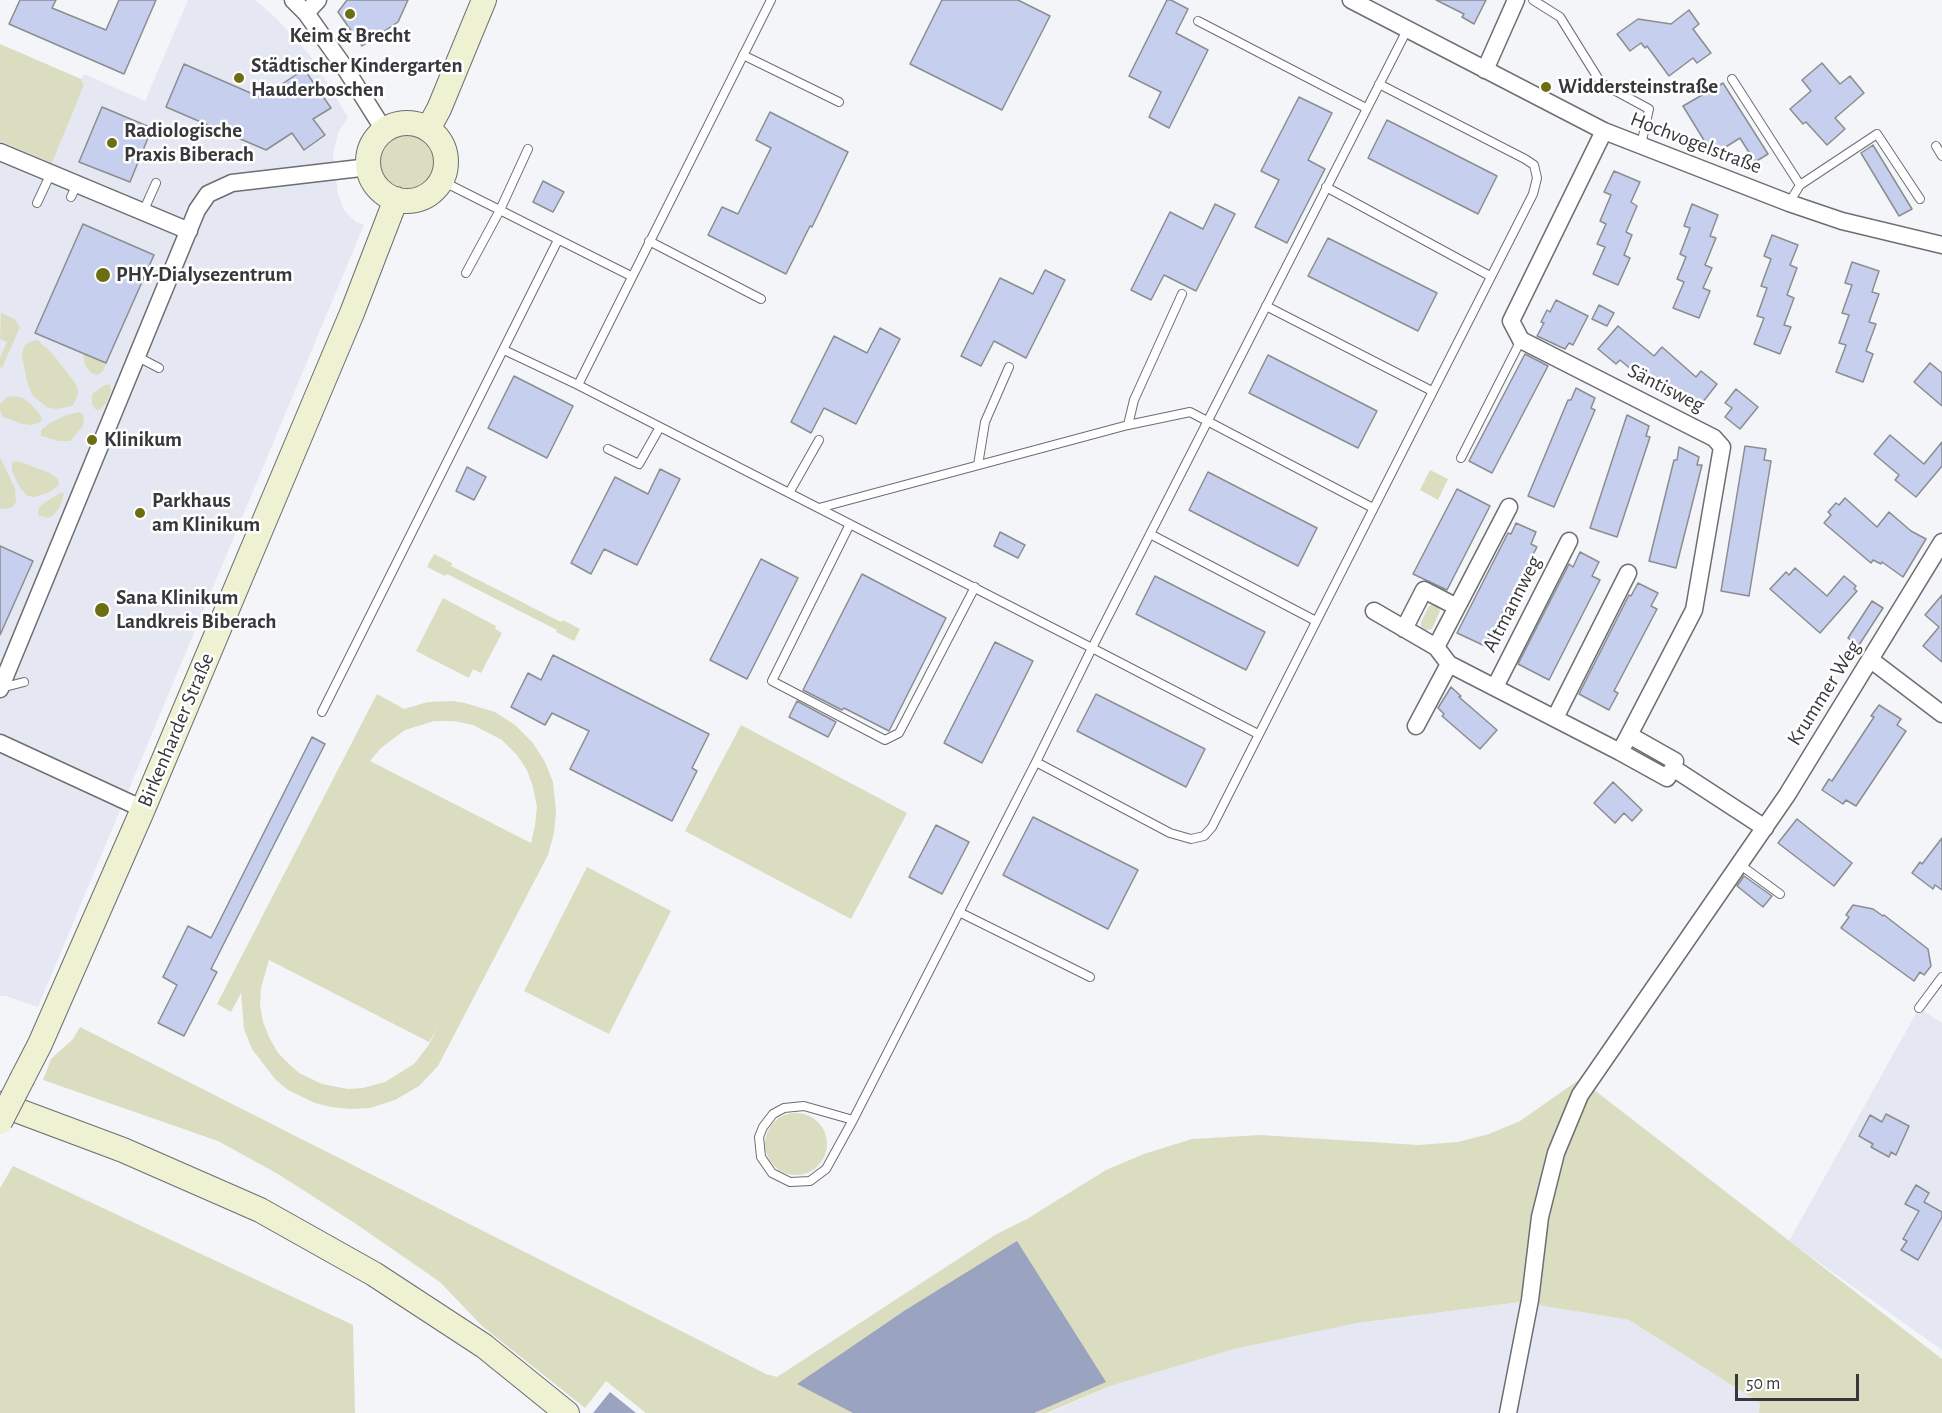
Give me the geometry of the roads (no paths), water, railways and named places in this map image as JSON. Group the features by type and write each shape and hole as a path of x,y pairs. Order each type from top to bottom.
{"main road":[{"path":"428,129 439,109 484,0"},
{"path":"417,124 428,129 444,146 446,170 442,181 434,191 422,198 409,201 396,200 386,195 372,178 369,167 371,147 384,130 394,125 417,124"},
{"name":"Birkenharder Straße","path":"0,1122 40,1044 143,809 352,313 396,200"},
{"path":"0,1104 123,1150 260,1210 374,1274 484,1346 567,1413"}],"street":[{"path":"293,0 306,13 345,68 384,130"},
{"path":"306,13 318,0"},
{"name":"Hochvogelstraße","path":"1351,0 1604,131 1789,203 1842,221 1942,245"},
{"path":"1485,70 1516,0"},
{"path":"1521,340 1511,321 1604,131"},
{"path":"0,152 51,173 74,191 143,212 189,231"},
{"path":"0,689 197,210 208,194 232,183 369,167"},
{"name":"Säntisweg","path":"1521,340 1714,438 1722,447 1694,610 1629,735"},
{"path":"1436,648 1509,507"},
{"name":"Altmannweg","path":"1495,687 1569,541"},
{"name":"Krummer Weg","path":"1508,1413 1530,1300 1539,1217 1556,1153 1580,1095 1765,828 1942,542"},
{"path":"1555,718 1628,573"},
{"path":"1404,629 1424,590 1457,607"},
{"name":"Altmannweg","path":"1374,611 1436,648 1449,664 1667,778 1673,768"},
{"path":"1871,660 1942,714"},
{"path":"1416,726 1449,664"},
{"path":"1620,752 1629,735 1675,761 1673,768 1765,828"},
{"path":"0,743 143,809"}],"lane":[{"path":"578,385 771,0"},
{"path":"1533,0 1560,17 1601,83 1649,109 1641,145"},
{"path":"1198,21 1366,108"},
{"path":"853,1120 804,1106 784,1108 773,1114 762,1127 759,1137 761,1157 772,1173 790,1182 810,1180 826,1169 853,1120 1036,762 1407,30"},
{"path":"743,55 839,102"},
{"path":"1732,79 1800,185"},
{"path":"1036,762 1170,833 1191,839 1204,836 1212,827 1533,194 1537,178 1534,165 1379,84"},
{"path":"1789,203 1800,185 1877,134 1920,199"},
{"path":"1936,146 1942,156"},
{"path":"466,273 500,210 528,149"},
{"path":"37,202 51,173"},
{"path":"442,181 631,276"},
{"path":"143,212 156,183"},
{"path":"1326,187 1490,276"},
{"path":"322,712 558,240"},
{"path":"649,241 761,300"},
{"path":"1128,425 1134,400 1182,294"},
{"path":"1266,306 1432,391"},
{"path":"1461,458 1521,340"},
{"path":"504,350 578,385 975,587 1258,734"},
{"path":"138,357 159,368"},
{"path":"978,465 985,422 1009,367"},
{"path":"819,508 1128,425 1190,412 1373,508"},
{"path":"608,449 639,464 660,427"},
{"path":"789,493 819,440"},
{"path":"850,524 772,681 885,740 899,733 975,587"},
{"path":"1150,534 1316,621"},
{"path":"0,689 24,682"},
{"path":"1739,864 1780,894"},
{"path":"959,912 1090,977"},
{"path":"1919,1008 1941,980"}],"water":[{"path":"1017,1241 1106,1382 1034,1413 853,1413 797,1384 904,1311"},
{"path":"610,1392 636,1413 593,1413"}],"place":[{"name":"Keim & Brecht","path":"350,14"},
{"name":"Städtischer Kindergarten Hauderboschen","path":"239,78"},
{"name":"Widdersteinstraße","path":"1546,87"},
{"name":"Radiologische Praxis Biberach","path":"112,143"},
{"name":"PHY-Dialysezentrum","path":"103,275"},
{"name":"Klinikum","path":"92,440"},
{"name":"Parkhaus am Klinikum","path":"140,513"},
{"name":"Sana Klinikum Landkreis Biberach","path":"102,610"}]}
